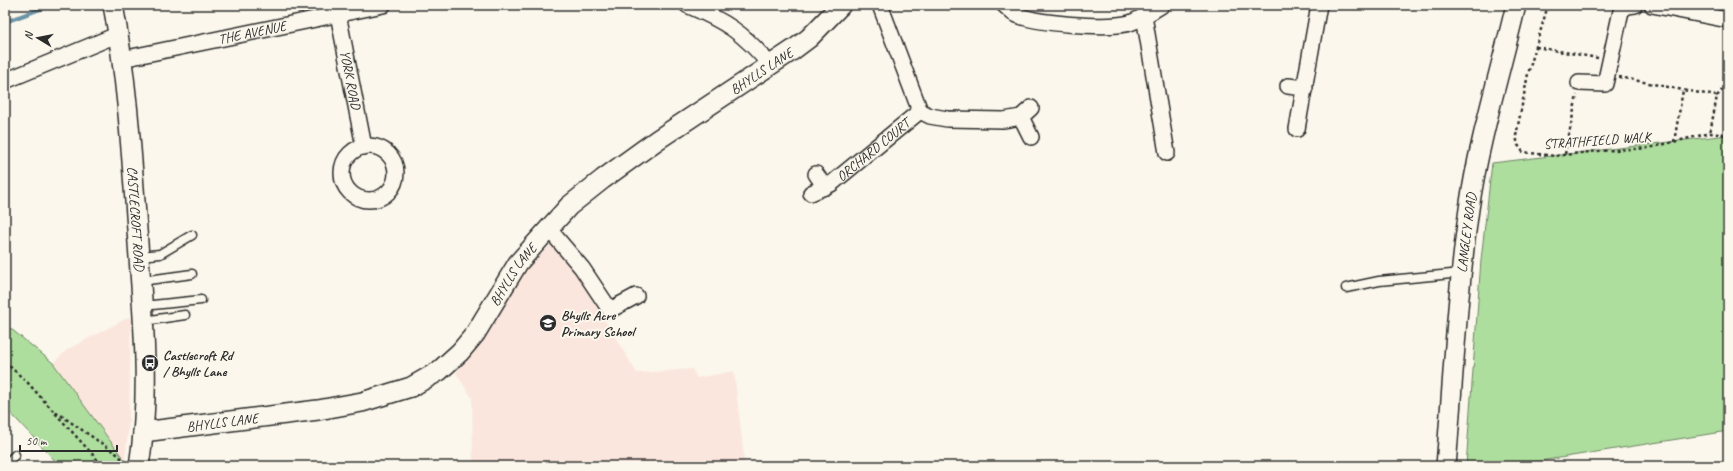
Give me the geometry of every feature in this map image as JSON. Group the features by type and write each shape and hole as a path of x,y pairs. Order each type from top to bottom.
{"street":[{"name":"CASTLECROFT ROAD","path":"113,5 119,34 126,84 143,313 145,358 143,432 139,466"},
{"name":"THE AVENUE","path":"122,59 382,5"},
{"path":"687,5 707,14 743,35 770,64"},
{"name":"BHYLLS LANE","path":"143,432 318,410 362,402 410,387 439,371 465,346 475,334 518,263 569,206 603,179 657,140 809,38 841,5"},
{"path":"880,5 920,111 930,116 947,119 1004,120 1026,113 1031,137"},
{"path":"1004,5 1013,13 1061,24 1106,26 1130,23 1162,5"},
{"path":"1298,129 1319,5"},
{"name":"LANGLEY ROAD","path":"1446,466 1462,273 1469,208 1490,108 1516,5"},
{"path":"1579,83 1605,84 1621,11 1627,6 1636,5"},
{"path":"1652,5 1728,20"},
{"name":"YORK ROAD","path":"338,14 364,147"},
{"path":"1144,16 1167,153"},
{"path":"5,82 119,34"},
{"path":"1288,86 1305,88"},
{"name":"ORCHARD COURT","path":"816,174 818,190 831,184 920,111"},
{"path":"548,228 582,268 610,310 636,296"}],"lane":[{"path":"139,256 160,254 192,236"},
{"path":"1346,288 1380,281 1462,273"},
{"path":"141,281 192,274"},
{"path":"143,313 201,300"},
{"path":"143,313 185,315"},
{"path":"5,465 15,455"}],"path":[{"name":"STRATHFIELD WALK","path":"1548,5 1528,74 1516,136 1518,145 1523,152 1555,156 1649,148 1710,133 1728,136"},
{"path":"1536,47 1684,90 1717,96"},
{"path":"1565,154 1579,83"},
{"path":"1710,133 1717,96 1728,83"},
{"path":"1674,142 1684,90"},
{"path":"5,362 28,382 103,466"},
{"path":"52,410 117,454"}],"shaded area":[{"name":"Bhylls Acre Primary School","path":"550,245 561,249 637,373 692,369 697,378 734,371 745,466 473,466 472,398 456,373 519,276"},
{"path":"131,316 129,421 125,461 53,363 68,349"}],"green space":[{"path":"1728,135 1728,431 1509,466 1466,466 1481,260 1492,163"},
{"path":"5,324 53,363 125,461 124,466 60,466 5,407"}],"waterway":[{"path":"5,22 51,5"}],"place":[{"name":"Bhylls Acre Primary School","path":"548,323"},
{"name":"Castlecroft Rd / Bhylls Lane","path":"150,363"}]}
